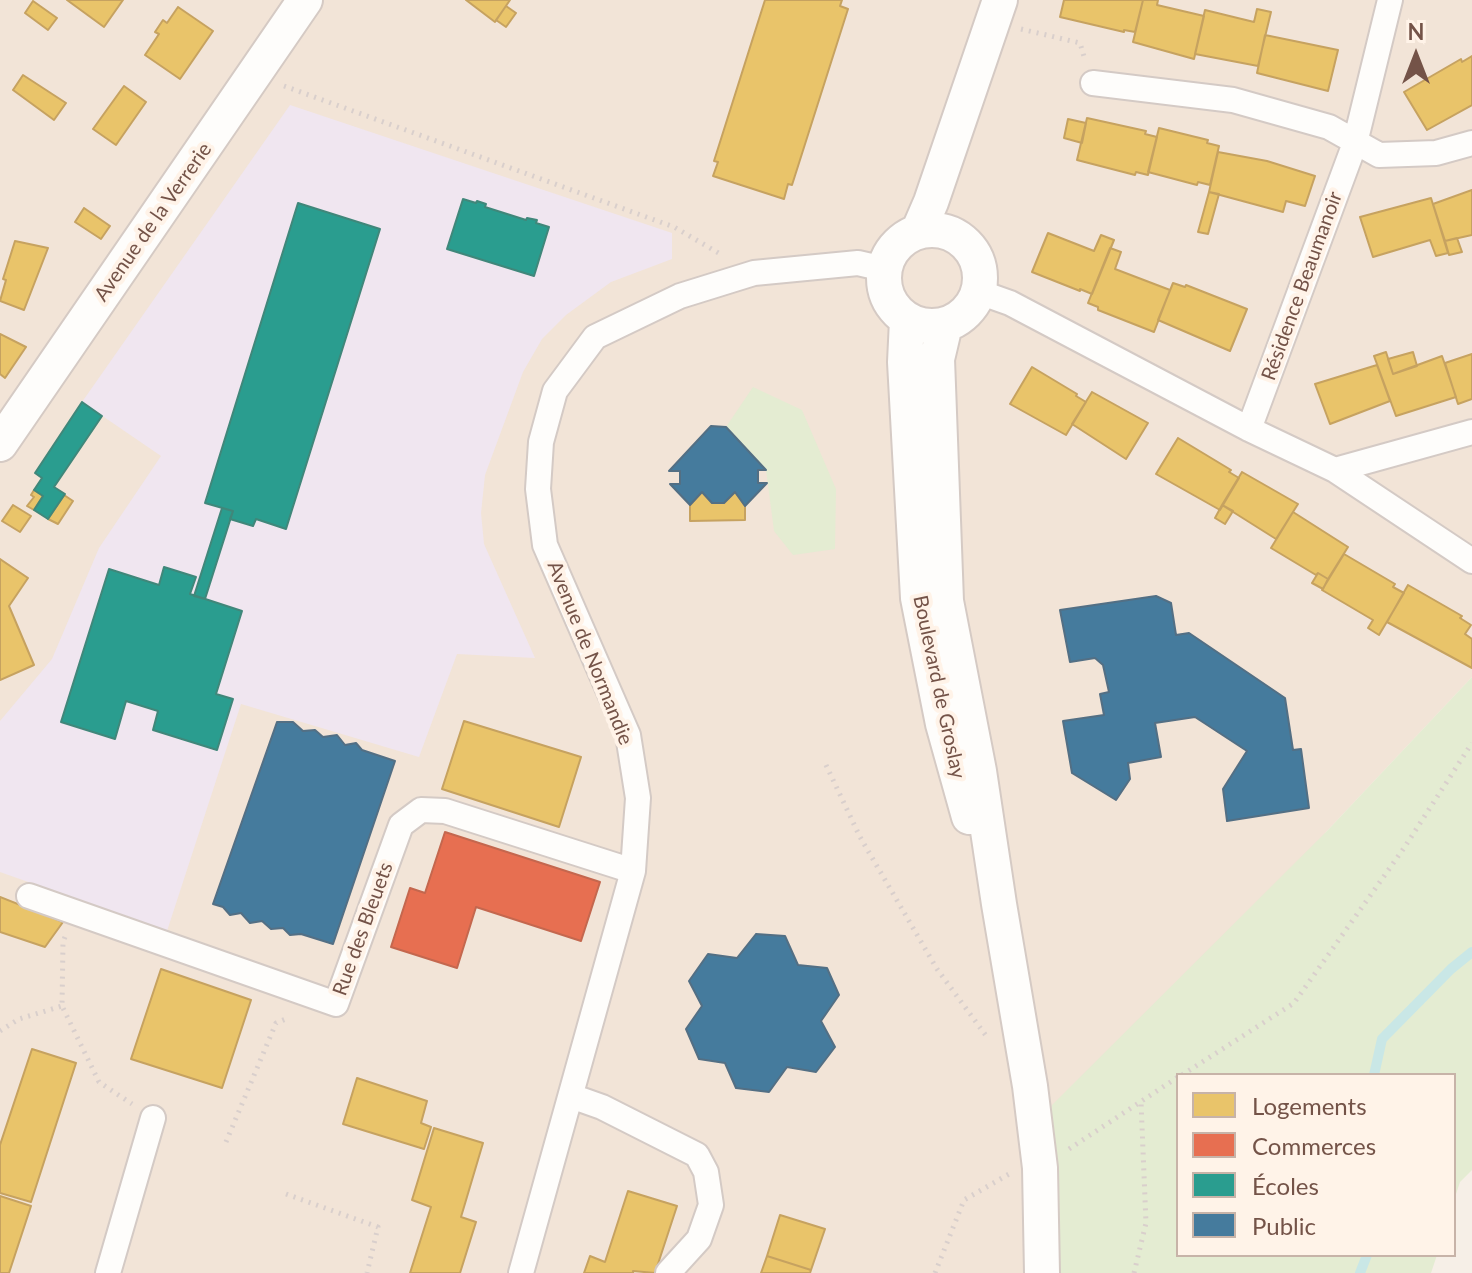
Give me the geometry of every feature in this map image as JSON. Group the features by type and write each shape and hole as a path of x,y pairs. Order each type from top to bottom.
{"main road":[{"name":"Avenue de la Verrerie","path":"0,444 305,0"},
{"path":"932,232 973,79 996,11"},
{"path":"932,232 959,238 970,248 978,262 979,292 960,318 945,325 925,327 895,311 883,284 884,269 895,246 932,232"},
{"name":"Boulevard de Groslay","path":"907,320 905,362 918,598 957,778 999,904"},
{"name":"Boulevard de Groslay","path":"945,325 937,359 946,601 979,771 1030,1086 1040,1168 1042,1273"}],"street":[{"name":"Résidence Beaumanoir","path":"1249,429 1355,143 1390,0"},
{"path":"1093,83 1233,100 1329,127 1379,155 1436,153 1472,143"},
{"name":"Avenue de Normandie","path":"521,1273 633,871 638,798 628,735 545,545 538,489 541,442 555,391 595,337 680,296 754,273 858,263 884,269"},
{"path":"979,292 1010,303 1249,429 1335,470 1472,561"},
{"path":"1335,470 1472,432"},
{"name":"Rue des Bleuets","path":"29,896 336,1004 401,825 421,810 445,811 633,871"},
{"path":"571,1096 602,1107 697,1155 706,1172 711,1205 699,1239 668,1273"},
{"path":"108,1273 153,1118"}],"path":[{"path":"996,11 1080,43 1093,83"},
{"path":"254,75 674,227 754,273"},
{"path":"1185,1073 1294,1003 1404,848 1472,743"},
{"path":"826,765 860,837 937,969 989,1039"},
{"path":"77,913 63,942 62,1006 99,1082 153,1118"},
{"path":"0,1031 19,1019 62,1006"},
{"path":"226,1142 276,1023"},
{"path":"935,1273 964,1200 1005,1175 1040,1168 1176,1079"},
{"path":"1134,1273 1146,1223 1141,1101"},
{"path":"286,1194 378,1227 367,1273"}],"shaded area":[{"path":"0,0 1472,0 1472,677 1326,832 1027,1273 0,1273"},
{"path":"290,105 672,233 672,259 611,282 566,315 542,339 523,372 485,475 481,513 484,544 535,658 457,654 419,757 241,704 167,931 0,872 0,721 52,659 99,548 161,456 82,402"}],"green space":[{"path":"753,387 802,410 836,489 835,549 793,555 774,531 766,470 726,427"},
{"path":"1472,677 1472,1170 1460,1182 1456,1194 1456,1073 1176,1073 1176,1257 1436,1257 1431,1273 1027,1273 1052,1105 1326,832"}],"building: Logements":[{"path":"67,0 123,0 104,27"},
{"path":"466,0 510,0 495,22"},
{"path":"765,0 842,0 840,6 848,9 792,185 788,184 784,199 713,176 718,162 714,161"},
{"path":"1064,0 1143,0 1135,32 1124,32 1060,17"},
{"path":"1143,0 1158,0 1157,5 1204,16 1194,59 1133,42"},
{"path":"33,1 57,18 48,30 25,13"},
{"path":"506,6 516,13 506,27 496,20"},
{"path":"178,7 213,31 180,79 145,55 159,34 155,32 163,20 167,23"},
{"path":"1257,9 1271,12 1258,66 1195,54 1205,10 1254,22"},
{"path":"1265,35 1338,50 1328,91 1257,73"},
{"path":"1472,56 1472,105 1427,130 1404,92 1461,59 1462,62"},
{"path":"23,75 66,103 54,120 13,90"},
{"path":"124,86 146,102 116,145 93,129"},
{"path":"1087,118 1146,131 1145,134 1157,137 1148,175 1136,172 1135,175 1077,160"},
{"path":"1068,119 1086,123 1082,143 1064,138"},
{"path":"1159,128 1208,140 1207,143 1219,146 1210,185 1198,182 1197,185 1148,172"},
{"path":"1218,152 1267,161 1315,176 1305,206 1286,201 1283,212 1209,192"},
{"path":"1472,190 1472,235 1445,241 1433,204"},
{"path":"1209,192 1219,194 1208,234 1198,232"},
{"path":"1431,198 1448,253 1436,256 1430,240 1373,257 1360,217"},
{"path":"84,208 110,226 101,239 75,222"},
{"path":"1048,233 1094,251 1101,235 1114,240 1092,294 1032,272"},
{"path":"1457,238 1462,252 1449,255 1445,241"},
{"path":"15,241 48,248 24,310 0,301 6,280 3,279"},
{"path":"1110,248 1121,252 1115,269 1170,290 1154,332 1088,303"},
{"path":"1173,283 1186,285 1247,309 1230,351 1158,320"},
{"path":"0,334 26,347 5,378 0,374"},
{"path":"1386,352 1393,374 1442,356 1456,397 1396,416 1374,356"},
{"path":"1413,352 1417,366 1393,374 1388,359"},
{"path":"1472,354 1472,399 1458,404 1445,363"},
{"path":"1377,365 1390,401 1330,424 1315,384"},
{"path":"1032,367 1086,402 1066,435 1010,404"},
{"path":"1092,392 1148,423 1126,459 1072,424"},
{"path":"1178,438 1239,478 1220,510 1156,474"},
{"path":"1242,472 1298,504 1276,539 1222,505"},
{"path":"34,490 43,496 34,510 27,506 34,497 31,495"},
{"path":"702,492 712,503 724,503 735,492 745,506 745,520 690,521 690,505"},
{"path":"64,495 73,501 58,524 48,519"},
{"path":"13,505 31,516 20,532 2,521"},
{"path":"1222,505 1233,511 1225,524 1215,518"},
{"path":"1293,512 1348,547 1328,579 1271,548"},
{"path":"1344,554 1395,584 1393,587 1404,593 1379,635 1368,628 1373,620 1322,590"},
{"path":"0,559 28,578 9,606 34,665 0,680"},
{"path":"1318,573 1328,579 1323,589 1312,583"},
{"path":"1408,585 1462,616 1460,618 1471,625 1465,634 1472,639 1472,668 1387,622"},
{"path":"464,721 581,757 559,827 442,789"},
{"path":"0,897 63,922 45,947 0,932"},
{"path":"161,969 251,1000 222,1088 131,1059"},
{"path":"32,1049 76,1063 31,1202 0,1193 0,1145"},
{"path":"357,1078 427,1101 421,1123 431,1127 424,1149 343,1124"},
{"path":"434,1128 483,1143 461,1217 476,1222 460,1273 410,1273 431,1207 412,1200"},
{"path":"628,1191 677,1206 655,1273 584,1273 590,1256 605,1262"},
{"path":"0,1196 31,1206 9,1273 0,1273"},
{"path":"780,1215 825,1229 811,1270 767,1256"},
{"path":"767,1256 811,1270 810,1273 761,1273"}],"building: Commerces":[{"path":"445,832 600,882 581,941 476,907 457,968 391,947 410,888 425,893"}],"building: Écoles":[{"path":"463,199 486,204 485,207 526,220 537,220 536,223 549,227 534,276 447,249"},
{"path":"298,203 380,229 286,529 256,519 253,526 230,519 233,511 205,503"},
{"path":"82,402 102,416 54,487 65,494 48,519 34,510 43,496 34,490 42,478 35,473"},
{"path":"222,508 233,511 205,599 194,596"},
{"path":"164,567 196,577 190,594 242,611 216,694 233,699 217,750 153,730 158,711 126,701 115,739 61,722 109,569 159,585"}],"building: Public":[{"path":"711,426 726,427 766,470 758,470 758,483 767,483 745,506 735,492 724,503 712,503 702,492 690,505 670,484 680,484 680,471 669,471"},
{"path":"1156,596 1171,603 1176,635 1189,633 1285,698 1293,750 1301,749 1309,808 1227,821 1223,789 1247,751 1195,717 1155,723 1161,757 1128,763 1130,779 1116,800 1072,773 1063,721 1104,715 1100,694 1109,692 1103,665 1095,658 1070,662 1060,610"},
{"path":"277,722 293,722 303,731 315,730 323,737 337,735 345,745 356,743 362,750 395,761 333,944 301,934 290,935 283,928 271,929 262,921 250,923 241,913 230,915 223,907 213,904"},
{"path":"756,934 785,936 798,965 827,968 839,995 821,1021 835,1047 816,1072 787,1067 769,1092 736,1088 725,1063 699,1059 686,1029 702,1006 689,981 708,954 737,958"}],"waterway":[{"path":"1374,1073 1382,1039 1472,952"},
{"path":"1360,1273 1366,1257"}]}
